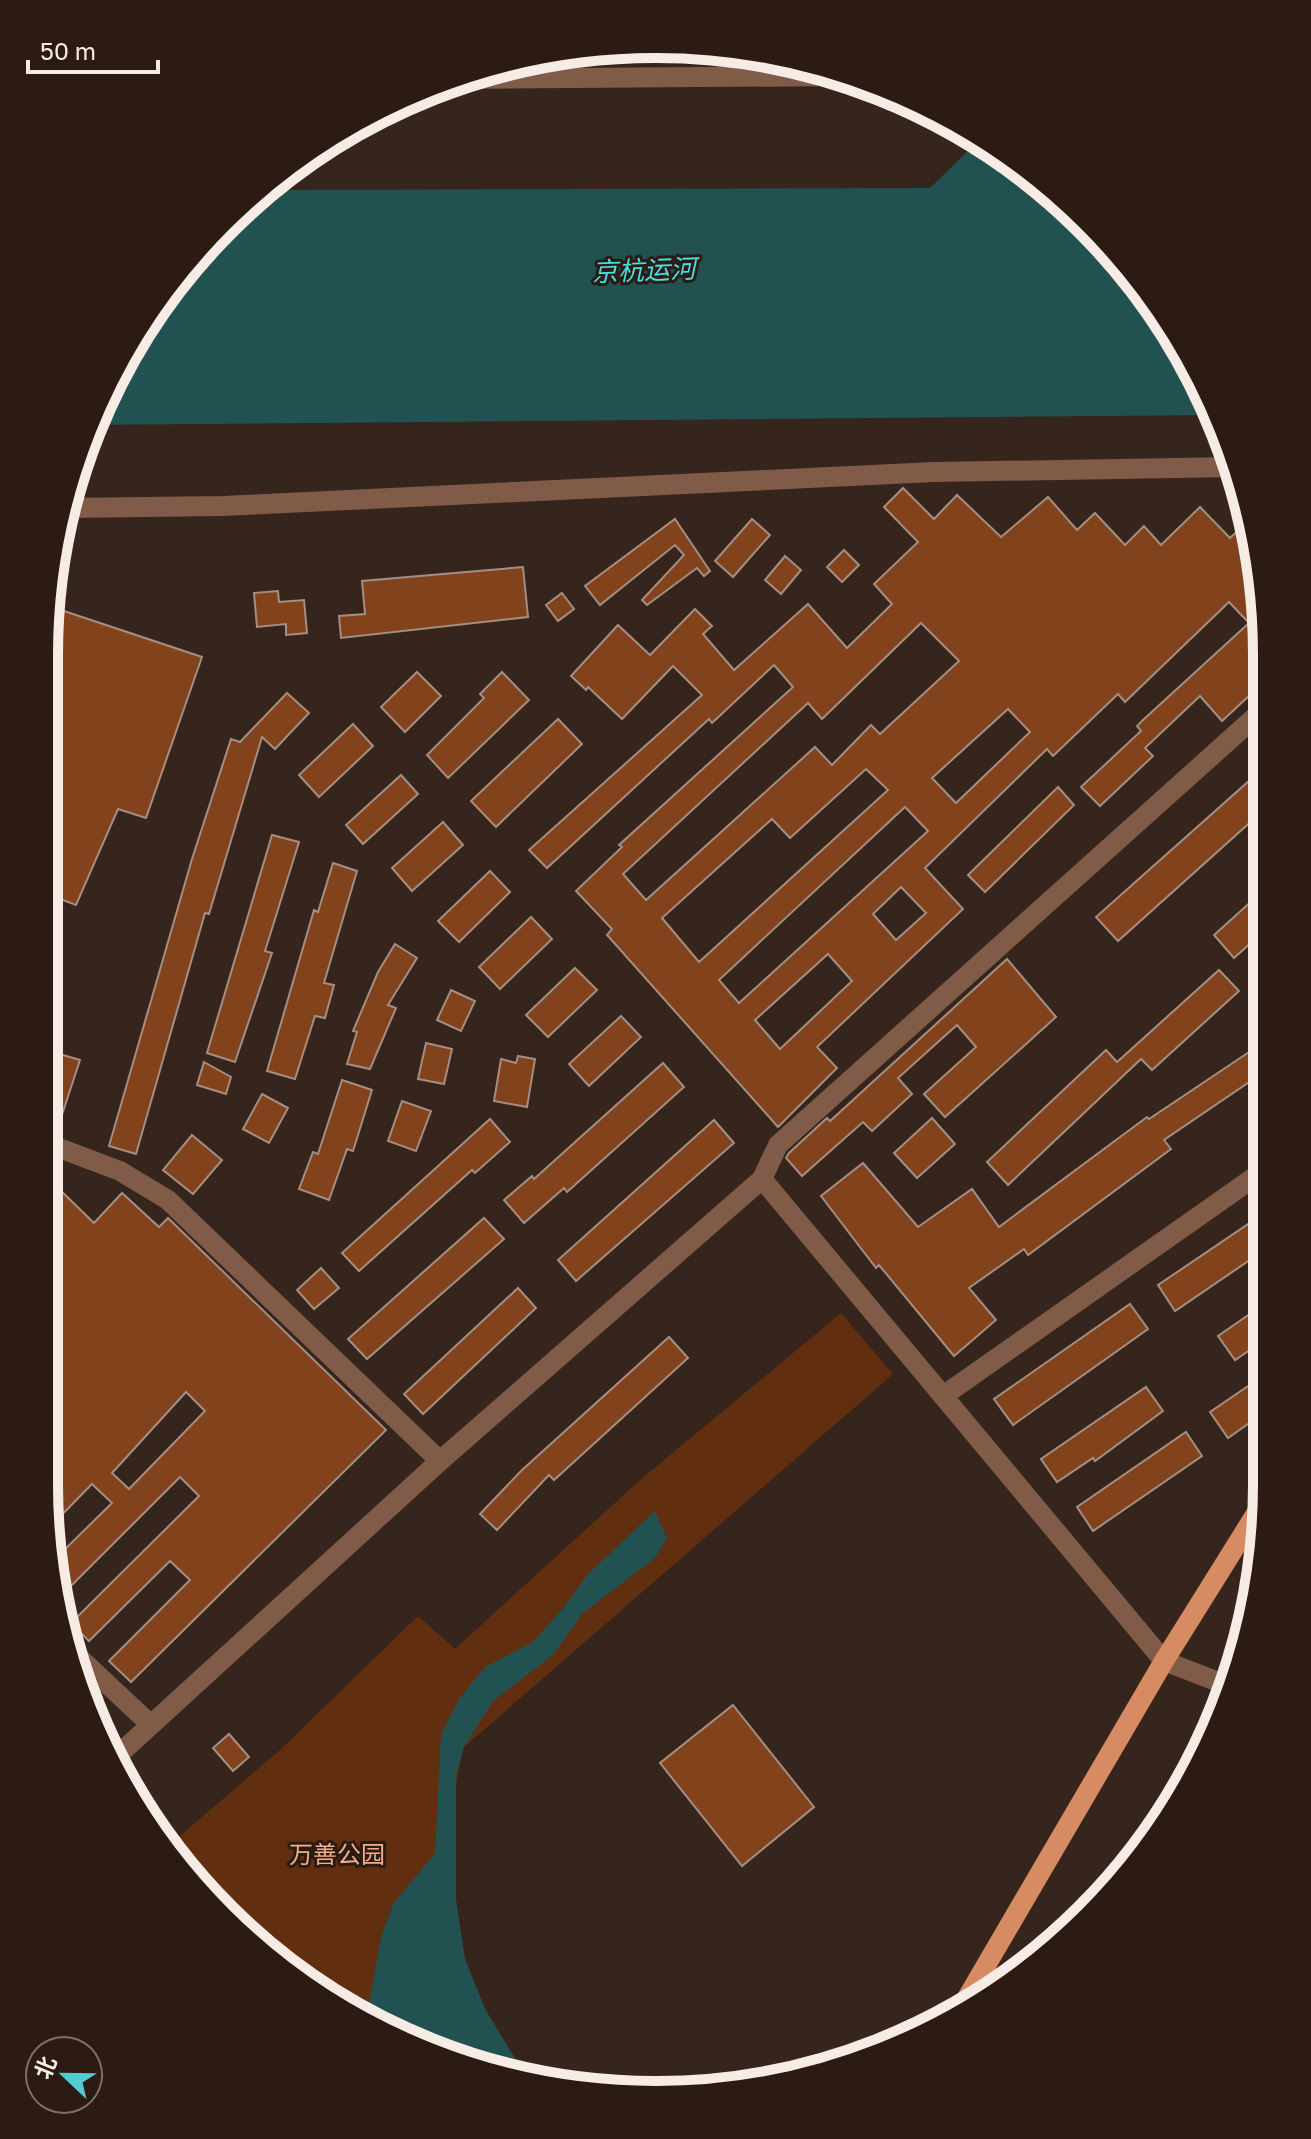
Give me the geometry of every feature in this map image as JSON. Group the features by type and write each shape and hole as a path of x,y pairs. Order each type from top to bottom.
{"main road":[{"path":"972,1990 1164,1661 1252,1520"}],"street":[{"path":"499,79 803,76"},
{"path":"76,508 223,506 934,472 1222,467"},
{"path":"122,1751 440,1461 762,1179 778,1145 1253,719"},
{"path":"58,1148 120,1171 168,1200 440,1461"},
{"path":"943,1396 1253,1178"},
{"path":"762,1179 1164,1661 1219,1682"},
{"path":"86,1664 150,1724"}],"green space":[{"name":"万善公园","path":"841,1313 893,1374 464,1747 452,1825 453,1882 459,1936 476,1990 519,2065 427,2036 357,2001 324,1980 292,1958 233,1906 176,1840 281,1749 418,1616 455,1649 640,1480"}],"water":[{"name":"京杭运河","path":"970,148 1019,181 1049,206 1078,233 1130,292 1173,357 1202,415 104,425 138,357 181,292 233,233 281,190 930,188"},
{"path":"655,1511 667,1538 655,1558 583,1613 553,1655 493,1701 464,1747 456,1775 456,1899 465,1959 486,2011 519,2065 427,2036 369,2007 381,1937 393,1904 435,1853 441,1735 459,1699 485,1667 533,1642 588,1574"}],"building":[{"path":"903,488 934,519 957,495 1001,537 1048,497 1077,530 1095,513 1125,545 1144,526 1161,545 1200,507 1230,538 1240,529 1252,616 1253,692 1222,721 1200,696 1145,748 1153,756 1100,806 1081,787 1141,731 1137,726 1143,720 1249,623 1229,602 1125,702 1118,694 1053,756 1047,749 925,868 963,909 817,1047 837,1068 778,1127 607,935 612,929 576,891 622,847 619,845 793,687 774,665 712,723 709,719 547,868 529,850 702,695 673,666 622,719 588,687 586,690 571,676 618,625 650,655 695,609 712,626 703,634 734,670 808,604 847,648 892,604 874,584 918,542 884,507","holes":["921,623 959,661 880,734 871,725 832,765 815,747 646,900 623,874 808,703 822,719","1008,709 1030,732 956,803 932,778","866,769 888,790 699,962 662,918 772,819 790,838","905,807 928,831 739,1003 719,980","901,887 926,913 896,940 873,914","828,954 852,981 780,1049 755,1020"]},
{"path":"675,519 710,571 704,576 697,568 647,605 642,600 684,555 675,545 600,605 585,586"},
{"path":"752,519 770,535 733,577 715,561"},
{"path":"844,550 859,565 842,582 827,567"},
{"path":"785,556 801,570 781,594 765,580"},
{"path":"523,567 528,617 341,638 339,616 365,614 362,581"},
{"path":"278,591 279,602 304,600 307,633 286,635 286,624 257,627 254,593"},
{"path":"562,593 574,609 558,621 546,605"},
{"path":"60,610 202,657 146,818 118,809 76,905 58,898"},
{"path":"417,672 441,696 405,732 381,707"},
{"path":"502,672 529,700 448,778 427,755 484,698 480,694"},
{"path":"287,693 309,713 275,749 262,737 209,914 205,913 136,1154 109,1146 192,859 231,739 240,742"},
{"path":"558,719 582,744 496,827 471,801"},
{"path":"353,724 373,746 319,797 299,775"},
{"path":"401,775 418,794 363,844 346,825"},
{"path":"1250,780 1253,783 1253,820 1118,941 1096,917"},
{"path":"1058,787 1074,805 985,892 968,875"},
{"path":"443,822 463,845 412,891 392,868"},
{"path":"272,835 299,842 265,951 272,953 235,1062 207,1053"},
{"path":"333,863 357,871 324,983 334,985 325,1018 315,1016 295,1079 267,1071 314,910 318,912"},
{"path":"490,871 510,892 459,942 438,921"},
{"path":"1253,900 1253,941 1234,958 1214,935"},
{"path":"531,917 552,939 500,989 479,967"},
{"path":"395,944 417,958 388,1005 396,1008 370,1069 347,1064 357,1032 353,1031 378,972"},
{"path":"1007,959 1056,1017 945,1117 924,1094 976,1047 957,1025 898,1078 912,1094 872,1131 863,1122 802,1176 786,1158 789,1153 827,1118 830,1121"},
{"path":"575,968 597,990 548,1037 526,1015"},
{"path":"1219,970 1239,991 1152,1070 1141,1059 1008,1185 987,1162 1106,1050 1117,1062"},
{"path":"451,990 475,1001 461,1031 437,1020"},
{"path":"621,1016 641,1037 589,1086 569,1064"},
{"path":"426,1043 452,1049 444,1084 418,1079"},
{"path":"1253,1049 1253,1079 1164,1140 1171,1149 1028,1255 1024,1249 969,1288 996,1320 954,1356 879,1265 876,1268 821,1196 863,1163 918,1227 972,1189 999,1227 1147,1117 1149,1119"},
{"path":"58,1054 80,1060 58,1127"},
{"path":"518,1056 535,1059 527,1107 494,1101 501,1059 516,1063"},
{"path":"204,1062 231,1077 226,1094 197,1085"},
{"path":"663,1063 684,1087 567,1192 564,1188 524,1223 504,1200 532,1176 534,1179"},
{"path":"342,1080 372,1090 353,1151 347,1149 329,1200 299,1189 313,1152 318,1154"},
{"path":"262,1094 288,1108 269,1143 243,1129"},
{"path":"402,1101 431,1111 416,1151 388,1141"},
{"path":"932,1118 955,1144 917,1178 894,1153"},
{"path":"490,1119 510,1142 475,1173 472,1170 359,1271 342,1253"},
{"path":"714,1120 734,1143 576,1281 558,1260"},
{"path":"192,1135 222,1160 193,1194 163,1170"},
{"path":"58,1188 94,1223 122,1193 159,1227 168,1218 386,1430 131,1682 109,1661 190,1580 170,1561 89,1641 76,1628 74,1620 199,1496 180,1477 67,1590 62,1552 112,1503 92,1484 59,1518","holes":["186,1392 205,1411 129,1489 112,1473"]},
{"path":"484,1218 504,1239 367,1359 348,1339"},
{"path":"1253,1221 1253,1258 1175,1311 1158,1285"},
{"path":"321,1268 339,1288 314,1309 297,1290"},
{"path":"518,1288 536,1308 423,1414 404,1394"},
{"path":"1130,1304 1148,1329 1013,1425 994,1399"},
{"path":"1253,1312 1253,1348 1235,1360 1218,1336"},
{"path":"669,1337 688,1358 554,1480 549,1475 497,1530 480,1514 522,1470"},
{"path":"1253,1383 1253,1420 1228,1438 1210,1412"},
{"path":"1146,1387 1163,1411 1095,1461 1093,1458 1057,1482 1041,1459"},
{"path":"1186,1432 1202,1456 1093,1531 1077,1507"},
{"path":"733,1705 814,1807 742,1866 660,1763"},
{"path":"229,1734 249,1757 233,1771 213,1748"}]}
